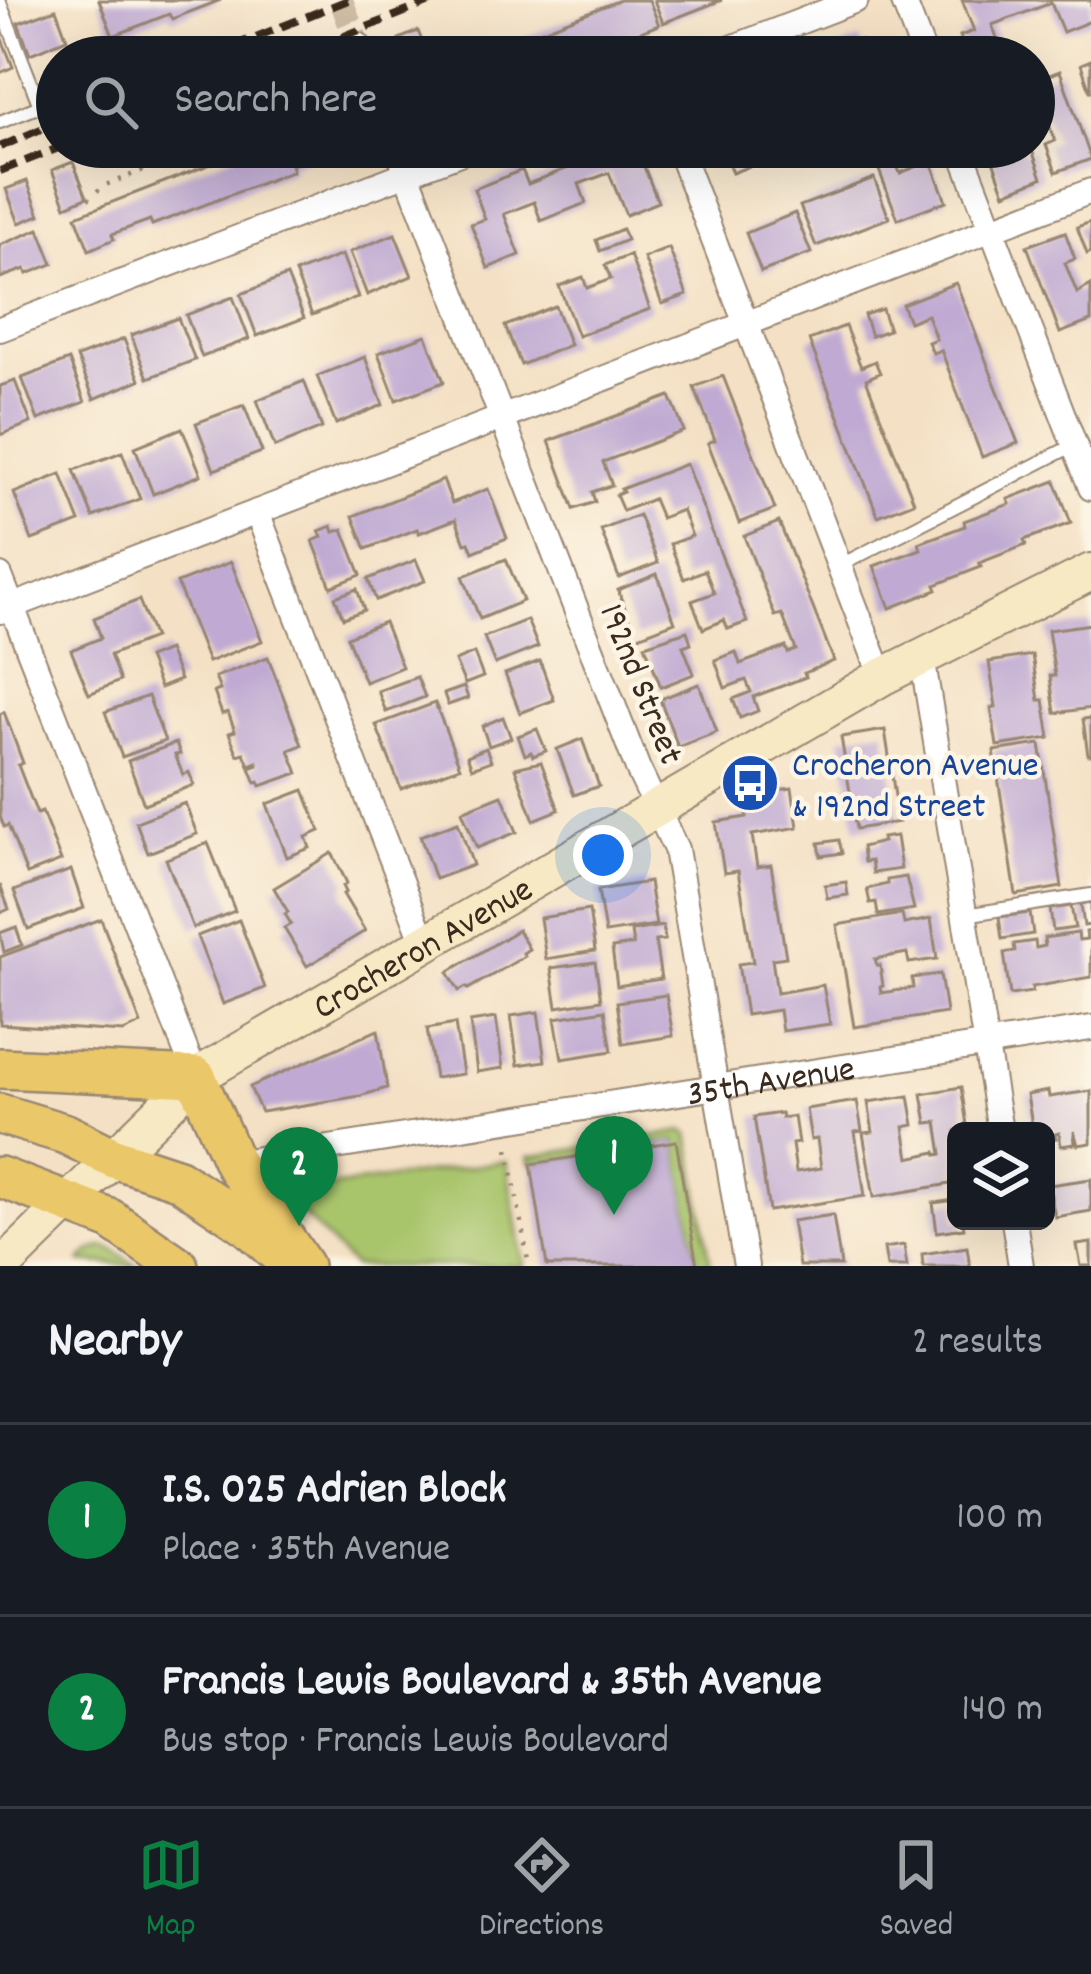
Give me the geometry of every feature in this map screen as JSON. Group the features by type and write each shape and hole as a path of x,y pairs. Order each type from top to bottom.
{"main road":[{"path":"0,1068 196,1077 234,1163 299,1266"},
{"path":"0,1114 66,1134 114,1158 178,1179 299,1266"},
{"path":"0,1177 110,1219 178,1266"}],"street":[{"path":"763,36 856,0"},
{"path":"903,0 917,36"},
{"name":"192nd Street","path":"405,168 638,770 676,849 746,1266"},
{"path":"0,329 420,168"},
{"path":"686,168 882,677"},
{"path":"968,168 1091,488"},
{"path":"6,609 1091,190"},
{"path":"257,512 425,945"},
{"name":"Crocheron Avenue","path":"196,1077 882,677 1091,572"},
{"path":"0,576 6,609 196,1077 4,1266"},
{"path":"922,657 999,1122"},
{"name":"35th Avenue","path":"234,1163 1091,1028"},
{"path":"1015,1230 1021,1266"}],"lane":[{"path":"0,3 36,96"},
{"path":"0,122 36,108"},
{"path":"839,566 1074,446"},
{"path":"965,915 1091,896"}],"path":[{"path":"88,200 103,186 149,168"},
{"path":"508,1149 529,1266"}],"green space":[{"path":"684,1131 689,1134 711,1266 697,1266 676,1141 531,1164 529,1157"},
{"path":"506,1161 524,1266 353,1266 293,1204 292,1193"},
{"path":"104,1247 112,1249 137,1266 81,1262"}],"building":[{"path":"99,0 221,0 113,36"},
{"path":"620,0 649,0 659,25 630,36 527,36"},
{"path":"654,0 722,0 663,23"},
{"path":"962,0 1091,0 1091,21 1063,32 1051,3 992,25 996,36 960,36 974,31"},
{"path":"56,9 66,36 36,36 36,52 30,54 18,23"},
{"path":"0,34 13,67 0,73"},
{"path":"1091,60 1091,91 1090,91 1081,64"},
{"path":"1060,71 1091,159 1056,172 1055,168 1055,73"},
{"path":"75,168 87,197 66,206 52,170"},
{"path":"201,168 293,171 152,225 150,220 112,234 114,239 89,250 76,216"},
{"path":"568,168 645,168 658,202 626,215 609,173 579,184 586,203 541,221 534,202 504,214 520,255 488,268 471,224 485,219 474,189 522,170 528,184"},
{"path":"898,168 900,173 934,168 946,201 898,219 879,170"},
{"path":"996,168 1038,168 1042,178 1005,193"},
{"path":"874,178 889,218 816,246 800,206"},
{"path":"27,181 40,215 19,223 6,189"},
{"path":"795,213 811,253 761,272 746,233"},
{"path":"1091,222 1091,252 1087,254 1077,227"},
{"path":"39,229 53,264 0,278 0,245"},
{"path":"622,229 627,240 600,251 596,240"},
{"path":"1065,232 1075,259 1065,263 1077,293 1091,285 1091,321 1060,333 1027,246"},
{"path":"395,234 412,276 367,295 350,252"},
{"path":"669,248 687,295 662,304 644,258"},
{"path":"342,255 358,297 312,315 295,273"},
{"path":"630,255 650,309 578,336 559,286 583,277 587,288 611,279 605,265"},
{"path":"287,276 304,318 257,336 241,294"},
{"path":"956,283 1018,443 982,457 941,350 933,353 928,342 936,339 927,315 909,322 902,304"},
{"path":"233,297 249,339 202,357 186,315"},
{"path":"555,306 570,345 521,365 505,326"},
{"path":"882,309 889,330 871,336 864,315"},
{"path":"178,318 195,360 148,378 131,335"},
{"path":"845,326 861,367 875,361 880,373 866,379 914,502 878,516 809,340"},
{"path":"426,335 444,382 396,400 378,353"},
{"path":"124,339 140,380 94,399 77,357"},
{"path":"365,357 383,405 336,424 317,376"},
{"path":"69,360 85,402 38,420 22,378"},
{"path":"723,376 775,509 739,523 708,443 715,440 694,387"},
{"path":"15,381 31,423 0,435 0,386"},
{"path":"304,381 322,428 275,447 257,400"},
{"path":"670,396 684,431 603,462 612,485 592,492 595,502 574,509 549,441"},
{"path":"244,405 262,452 214,470 196,423"},
{"path":"182,428 201,475 153,494 135,447"},
{"path":"122,452 140,499 93,517 74,470"},
{"path":"686,464 747,622 728,629 724,620 703,629 692,601 714,593 705,570 684,579 670,544 692,536 682,510 661,518 653,499 623,511 616,495"},
{"path":"61,474 80,522 32,540 14,493"},
{"path":"443,480 452,503 488,489 507,538 473,552 456,519 366,549 353,516"},
{"path":"1055,481 1071,523 1024,540 1026,545 890,608 874,566 921,549 919,543 965,526 964,521 1010,504 1008,499"},
{"path":"639,515 658,563 619,578 601,530"},
{"path":"779,522 834,661 753,697 758,711 740,718 733,699 751,692 746,680 725,688 715,660 736,652 740,664 786,647 788,653 796,650 782,614 775,616 744,536"},
{"path":"332,526 334,532 343,529 361,575 331,587 313,541 322,537 319,531"},
{"path":"506,559 523,601 480,619 463,576"},
{"path":"416,560 425,581 376,600 368,579"},
{"path":"231,562 262,641 208,662 177,583"},
{"path":"657,574 675,622 636,637 618,590"},
{"path":"357,589 364,610 343,618 335,597"},
{"path":"139,600 154,638 110,655 120,681 89,694 71,650 101,638 94,618"},
{"path":"527,620 538,647 495,664 484,637"},
{"path":"384,622 402,667 365,682 347,637"},
{"path":"1091,624 1091,708 1055,713 1048,630"},
{"path":"687,631 691,643 683,646 694,674 661,687 645,645"},
{"path":"168,650 180,680 160,688 148,658"},
{"path":"474,653 483,677 465,684 455,661"},
{"path":"1032,655 1050,738 997,746 989,662"},
{"path":"268,657 302,745 289,750 298,773 261,786 250,768 257,762 249,765 244,753 238,755 229,733 235,731 228,712 222,714 214,692 220,690 215,677"},
{"path":"540,661 554,700 520,713 505,674"},
{"path":"417,677 425,697 386,712 378,691"},
{"path":"699,684 717,732 678,747 660,699"},
{"path":"464,687 468,698 448,705 444,694"},
{"path":"148,696 165,741 122,757 105,712"},
{"path":"435,703 460,767 401,789 376,725"},
{"path":"4,712 23,763 18,765 61,861 27,874 0,816 0,714"},
{"path":"503,717 511,738 489,746 482,726"},
{"path":"1091,718 1091,755 1088,755 1083,719"},
{"path":"537,729 546,751 525,755 518,736"},
{"path":"885,730 899,822 856,829 841,737"},
{"path":"582,739 599,786 574,795 557,749"},
{"path":"176,743 183,775 189,772 194,785 144,804 128,761"},
{"path":"1040,744 1062,887 1016,895 994,751"},
{"path":"486,748 491,761 472,768 467,756"},
{"path":"541,762 559,810 534,820 515,768"},
{"path":"792,788 798,827 752,835 757,867 771,865 786,957 772,959 777,993 823,985 830,1024 782,1031 779,1010 746,1015 738,964 753,962 738,871 724,873 716,822 747,817 744,795"},
{"path":"304,790 320,831 306,837 310,848 287,857 267,804"},
{"path":"502,795 517,832 477,848 462,811"},
{"path":"185,803 197,834 148,853 136,822"},
{"path":"458,822 473,865 435,879 420,836"},
{"path":"896,836 901,869 873,873 871,861 864,862 862,847"},
{"path":"839,840 842,853 821,856 819,843"},
{"path":"208,843 235,911 193,928 166,859"},
{"path":"332,853 347,883 343,894 365,931 307,966 284,928 291,924 288,912 274,888"},
{"path":"71,870 84,908 28,929 14,891"},
{"path":"906,877 914,909 878,915 867,889"},
{"path":"649,882 656,925 605,933 598,890"},
{"path":"846,882 848,895 827,898 825,885"},
{"path":"0,885 9,909 0,913"},
{"path":"1091,902 1091,925 1084,926 1081,904"},
{"path":"1071,906 1075,928 1053,931 1050,909"},
{"path":"589,910 595,951 546,959 540,918"},
{"path":"1030,913 1033,934 1002,939 999,917"},
{"path":"902,914 904,924 931,919 937,959 909,963 907,953 875,959 880,965 881,993 913,988 912,978 940,974 946,1013 854,1027 837,925"},
{"path":"101,919 141,1024 123,1032 0,1024 0,957"},
{"path":"239,920 265,988 223,1004 197,936"},
{"path":"663,926 665,940 655,941 661,979 617,986 612,948 633,945 631,931"},
{"path":"16,927 22,945 4,952 0,933"},
{"path":"518,930 529,949 525,956 459,991 448,972"},
{"path":"1091,931 1091,977 1010,995 1004,953 1015,951 1014,944 1035,941 1036,948 1045,946 1044,938 1078,933 1079,940 1087,939 1086,932"},
{"path":"595,962 601,1000 557,1007 551,968"},
{"path":"666,995 673,1036 623,1044 617,1002"},
{"path":"605,1010 612,1051 562,1059 555,1018"},
{"path":"538,1012 545,1061 518,1065 511,1016"},
{"path":"496,1018 503,1068 477,1072 470,1022"},
{"path":"455,1024 463,1074 435,1078 427,1029"},
{"path":"378,1030 387,1088 261,1112 250,1087"},
{"path":"961,1087 967,1122 947,1122 947,1185 874,1197 863,1133 873,1132 868,1102 909,1096 914,1125 904,1127 909,1158 942,1154 937,1122 927,1123 922,1094"},
{"path":"1091,1091 1091,1143 1078,1145 1074,1131 1075,1144 1061,1146 1055,1122 1032,1122 1027,1095"},
{"path":"857,1101 862,1131 855,1132 865,1196 769,1211 754,1117 794,1116 796,1172 821,1168 806,1109"},
{"path":"676,1141 697,1266 547,1266 531,1164"},
{"path":"1091,1179 1091,1211 1055,1217 1055,1184"},
{"path":"947,1201 950,1230 937,1232 933,1203"},
{"path":"833,1215 841,1266 799,1266 792,1221"},
{"path":"1091,1243 1091,1266 1081,1266 1077,1245"},
{"path":"904,1245 907,1266 887,1266 884,1248"},
{"path":"967,1247 970,1266 923,1266 922,1254"}],"tunnel":[{"path":"341,0 355,36"}],"railway":[{"path":"258,36 348,0"},
{"path":"345,36 435,0"},
{"path":"0,147 36,131"},
{"path":"0,171 36,157"}],"place":[{"name":"Crocheron Avenue & 192nd Street","path":"750,783"},
{"name":"I.S. 025 Adrien Block","path":"614,1215"},
{"name":"Francis Lewis Boulevard & 35th Avenue","path":"299,1226"}]}
